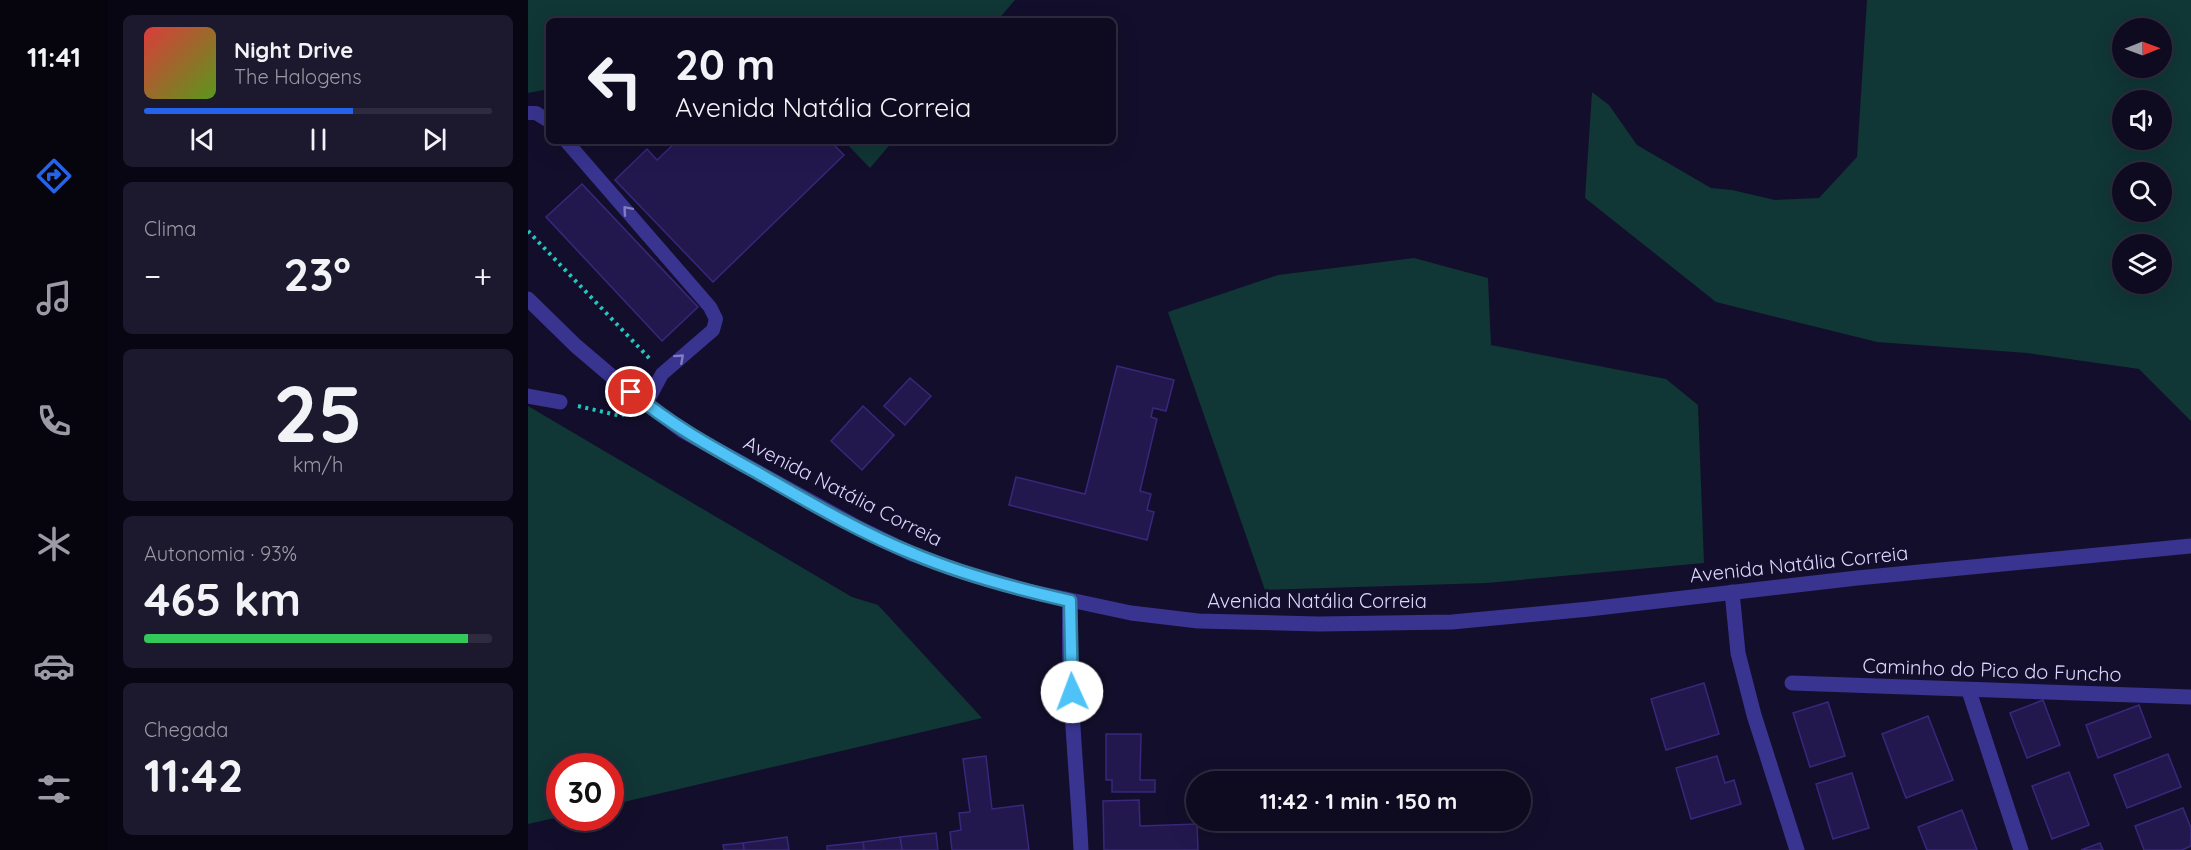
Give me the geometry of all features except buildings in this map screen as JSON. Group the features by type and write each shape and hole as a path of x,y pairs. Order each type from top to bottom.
{"street":[{"name":"Avenida Natália Correia","path":"528,299 576,346 646,404 683,431 848,522 912,554 963,572 1028,591 1131,613 1198,621 1319,624 1452,622 2191,546"},
{"path":"528,396 560,402"},
{"path":"1732,592 1741,663 1754,715 1797,850"},
{"path":"1070,601 1072,692 1081,850"},
{"name":"Caminho do Pico do Funcho","path":"1792,683 2191,697"},
{"path":"1969,691 2021,850"}],"lane":[{"path":"528,112 536,113 546,120"},
{"path":"569,144 704,300 716,319 713,330 662,374 646,404"}],"path":[{"path":"528,231 662,374"},
{"path":"560,402 621,416 646,404"}],"green space":[{"path":"528,0 1015,0 1000,18 546,18 546,90 528,93"},
{"path":"1867,0 2191,0 2191,421 2139,369 2027,353 1877,342 1716,302 1585,198 1592,92 1609,105 1637,145 1711,188 1732,190 1775,200 1819,198 1857,157"},
{"path":"847,144 890,144 870,168"},
{"path":"1414,258 1488,278 1491,345 1666,379 1698,405 1704,563 1487,583 1265,590 1168,312 1278,275"},
{"path":"528,406 852,597 878,605 982,718 624,802 624,753 546,753 546,820 528,824"}],"route":[{"path":"631,392 683,431 857,527 912,554 963,572 1070,601 1072,692"}]}
